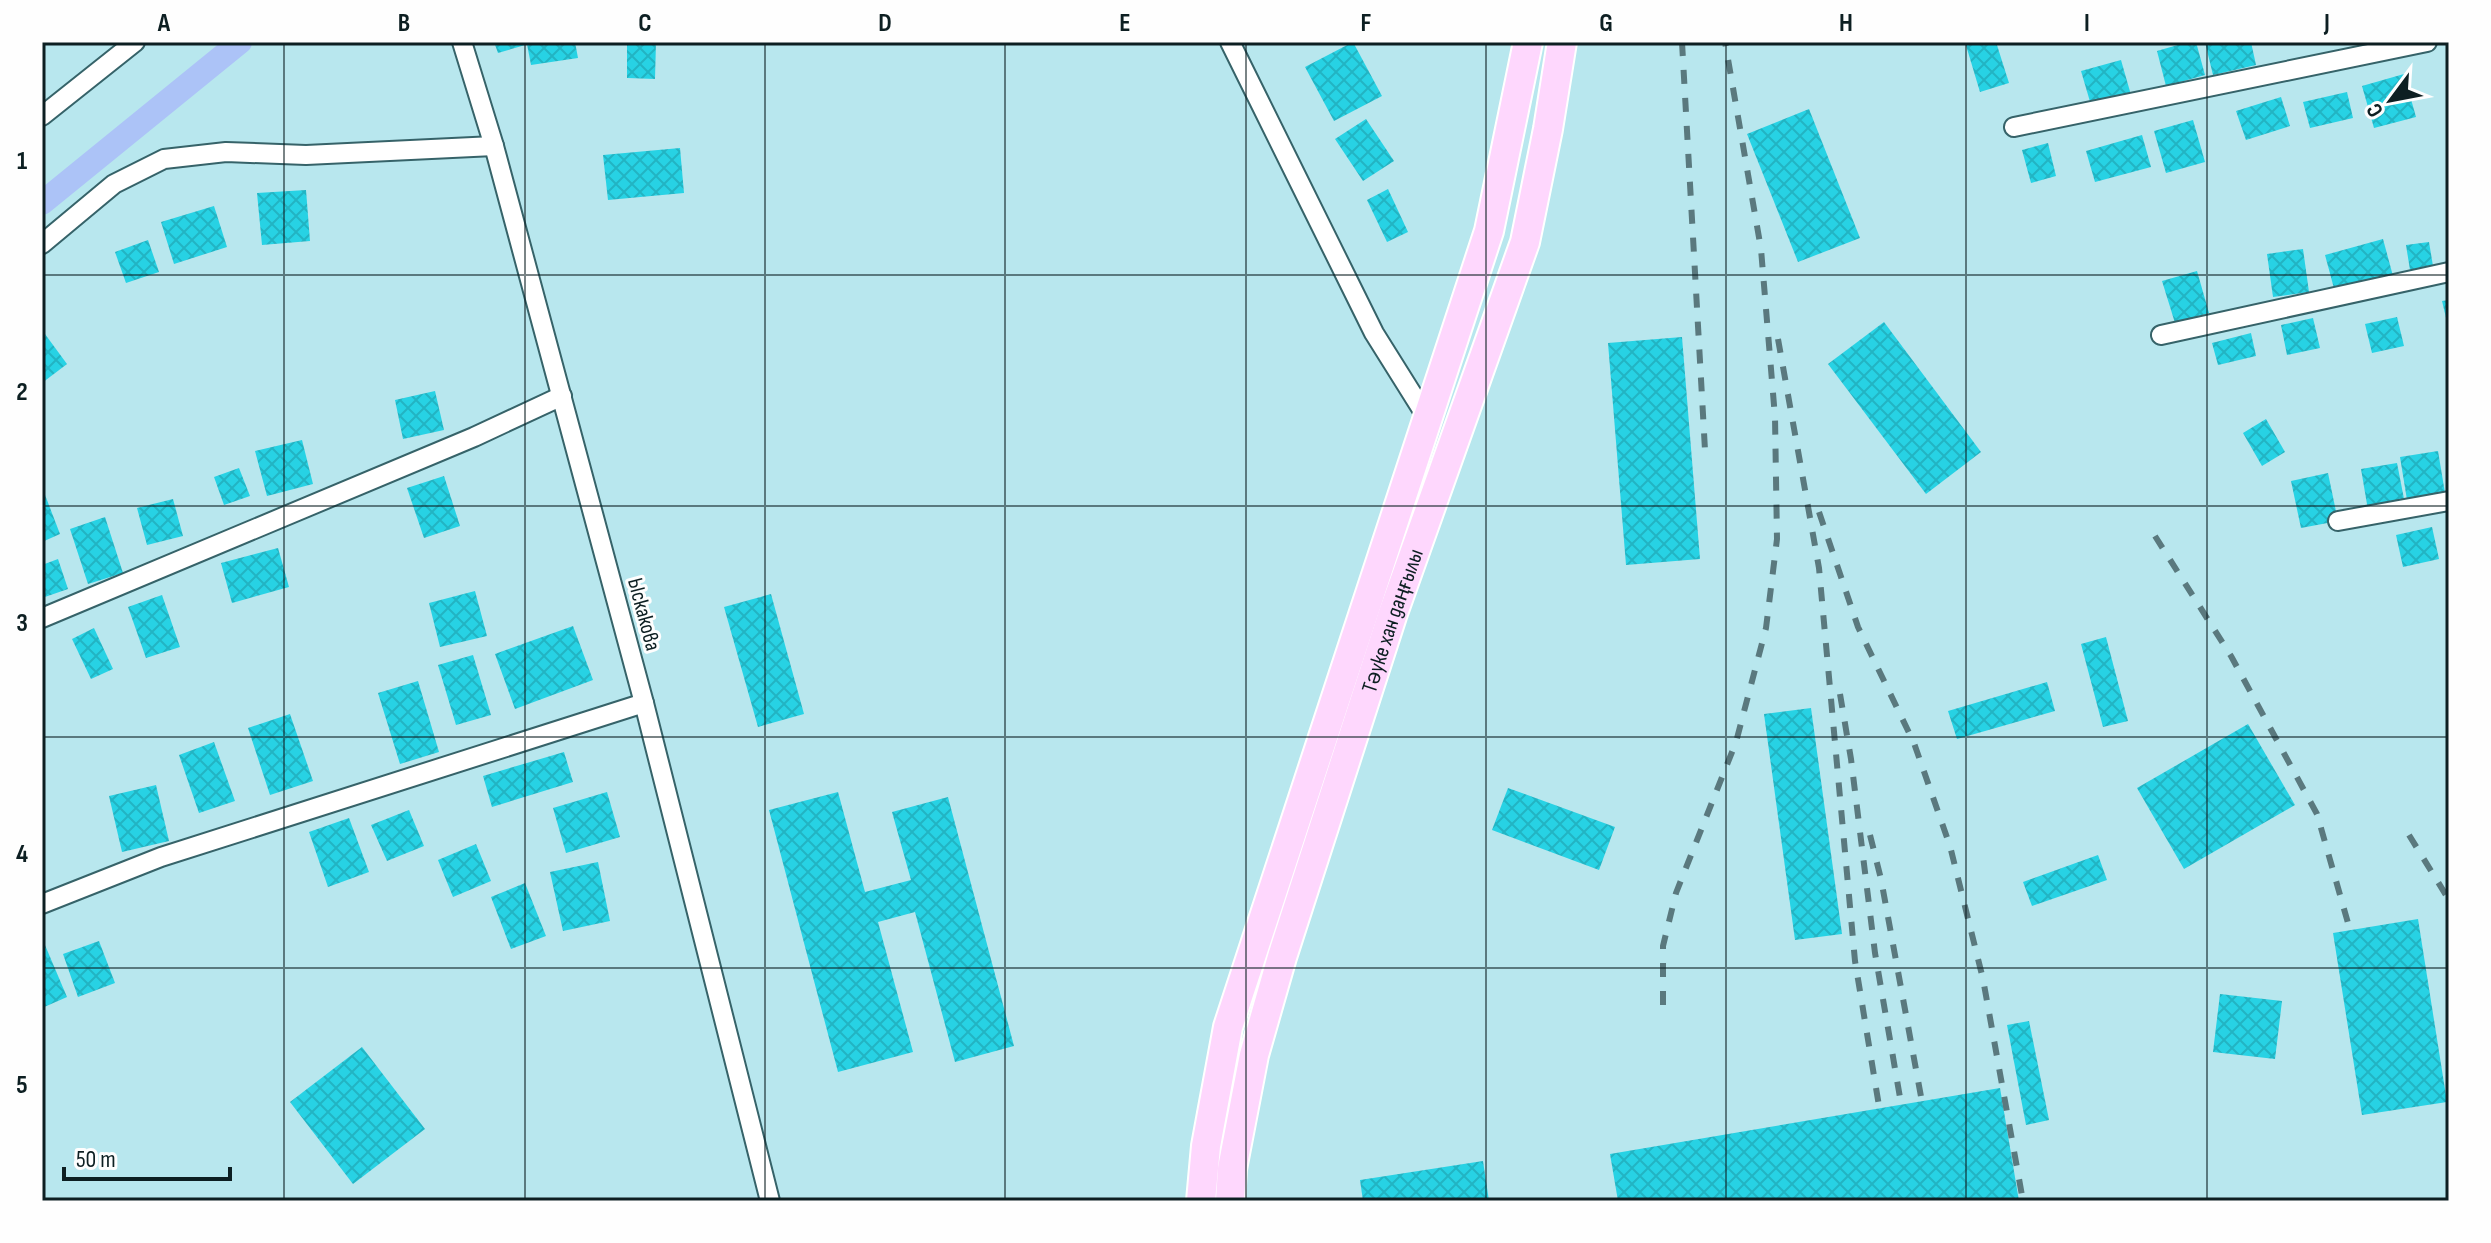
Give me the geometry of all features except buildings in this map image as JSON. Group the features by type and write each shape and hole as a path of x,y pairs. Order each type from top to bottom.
{"main road":[{"name":"Тәуке хан даңғылы","path":"1201,1201 1206,1146 1228,1027 1489,231 1528,42"},
{"name":"Тәуке хан даңғылы","path":"1230,1201 1232,1169 1258,1041 1282,957 1392,616 1525,242 1562,42"},
{"path":"1489,231 1525,242"},
{"path":"1365,606 1392,616"}],"street":[{"path":"42,116 135,42"},
{"name":"Ыскакова","path":"462,42 494,146 644,703 770,1201"},
{"path":"1230,42 1374,333 1426,416"},
{"path":"2014,127 2427,42"},
{"path":"42,244 114,184 164,159 226,152 306,155 494,146"},
{"path":"2161,335 2449,272"},
{"path":"42,618 474,437 562,396"},
{"path":"2338,521 2449,501"},
{"path":"42,904 161,857 644,703"}],"waterway":[{"path":"42,203 240,42"}],"railway":[{"path":"1682,42 1705,450"},
{"path":"1663,1005 1663,946 1676,893 1736,742 1766,628 1777,539 1775,417 1761,249 1725,42"},
{"path":"1778,339 1819,568 1855,961 1880,1112"},
{"path":"1819,512 1858,627 1914,743 1950,846 1983,979 2023,1201"},
{"path":"2155,536 2231,656 2317,814 2348,923"},
{"path":"1840,694 1875,953 1902,1109"},
{"path":"1870,835 1922,1102"},
{"path":"2409,835 2449,900"}]}
